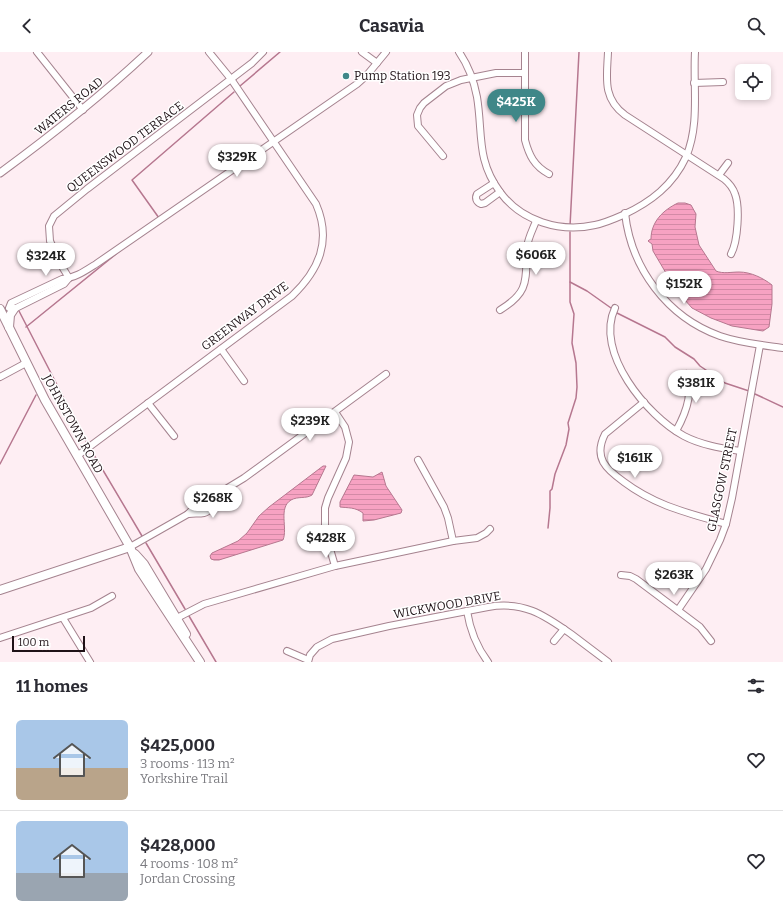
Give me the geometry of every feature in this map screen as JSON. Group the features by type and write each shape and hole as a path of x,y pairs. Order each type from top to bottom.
{"main road":[{"name":"JOHNSTOWN ROAD","path":"6,309 9,328 45,400 130,547 139,569 199,661"},
{"path":"6,309 10,315 9,328"},
{"name":"JOHNSTOWN ROAD","path":"130,547 144,564 177,618 199,661"},
{"path":"0,590 130,547"}],"street":[{"path":"37,52 82,110"},
{"name":"WATERS ROAD","path":"0,173 108,90 148,52"},
{"name":"GREENWAY DRIVE","path":"77,456 299,289 314,270 322,251 322,224 316,204 231,79 209,52"},
{"name":"QUEENSWOOD TERRACE","path":"70,278 61,265 50,240 49,226 54,216 252,63 262,52"},
{"path":"362,52 377,63"},
{"path":"6,309 64,284 70,278 80,274 96,264 357,84 367,75 386,52"},
{"path":"459,52 472,79 477,97 482,155 494,183 500,192 515,207 536,220 561,227 582,227 605,222 625,214 645,204 663,190 675,176 687,155 694,127 695,52"},
{"path":"525,52 524,132 527,150 536,165 549,174"},
{"path":"608,52 608,90 609,97 614,106 625,115 719,175 728,182 733,189 737,199 737,236 731,254"},
{"path":"443,156 418,126 416,117 418,111 435,94 446,86 461,80 496,73 525,73"},
{"path":"694,83 723,82"},
{"path":"719,175 728,163"},
{"path":"494,183 477,194 477,202 480,204 484,203 500,192"},
{"path":"625,214 630,240 638,260 651,284 666,301 681,314 704,329 728,338 783,348"},
{"path":"500,310 512,303 520,294 525,285 527,276 528,241 536,220"},
{"path":"615,308 610,330 613,348 624,374 644,402 661,420 676,431 701,443 740,451"},
{"name":"GLASGOW STREET","path":"678,610 706,569 726,524 760,345"},
{"path":"221,349 244,381"},
{"path":"0,377 26,363"},
{"path":"188,514 202,499 221,492 258,468 386,374"},
{"path":"676,431 681,423 686,408 690,388 686,374"},
{"path":"644,402 605,434 600,450 602,461 605,466 627,484 656,502 677,510 726,524"},
{"path":"148,403 174,436"},
{"path":"335,412 346,427 349,442 346,458 325,508 325,532 335,566"},
{"path":"418,460 444,507 453,541"},
{"path":"130,547 188,514 195,512 204,513 209,511 221,492"},
{"path":"177,618 204,604 335,566 453,541 477,538 490,529"},
{"path":"621,575 630,576 636,579 700,627 711,641"},
{"path":"0,638 95,607 112,596"},
{"name":"WICKWOOD DRIVE","path":"308,661 317,647 332,639 496,605 522,607 538,612 564,629 608,662"},
{"path":"467,611 474,639 478,648 488,662"},
{"path":"63,618 90,662"},
{"path":"554,641 564,629"},
{"path":"287,651 308,661"}],"shaded area":[{"path":"678,203 691,205 696,214 695,227 699,245 716,271 724,273 739,272 752,274 772,285 772,304 769,327 763,331 732,326 711,318 692,308 676,290 653,251 652,244 648,241 651,239 653,227 659,217 667,209"},
{"path":"323,466 326,466 312,495 296,498 287,504 284,513 285,530 283,540 219,560 211,559 210,556 212,553 238,541 247,533 259,516 269,507"},
{"path":"382,472 386,486 402,510 401,513 374,520 363,521 363,513 360,511 352,508 340,507 340,502 354,475 373,477"}],"waterway":[{"path":"240,86 280,52"},
{"path":"570,226 579,52"},
{"path":"159,218 132,180 234,92"},
{"path":"548,528 550,491 552,489 555,474 566,445 569,429 568,423 576,398 577,387 576,363 572,343 574,314 570,302 570,232"},
{"path":"26,327 121,250"},
{"path":"570,282 587,291 611,308"},
{"path":"19,311 87,443"},
{"path":"617,313 665,337 675,347 694,359 700,366 725,383 749,391"},
{"path":"755,394 783,407"},
{"path":"0,464 36,395"},
{"path":"91,450 142,536"},
{"path":"146,543 185,609"},
{"path":"189,616 216,662"}],"place":[{"name":"Pump Station 193","path":"346,76"}]}
